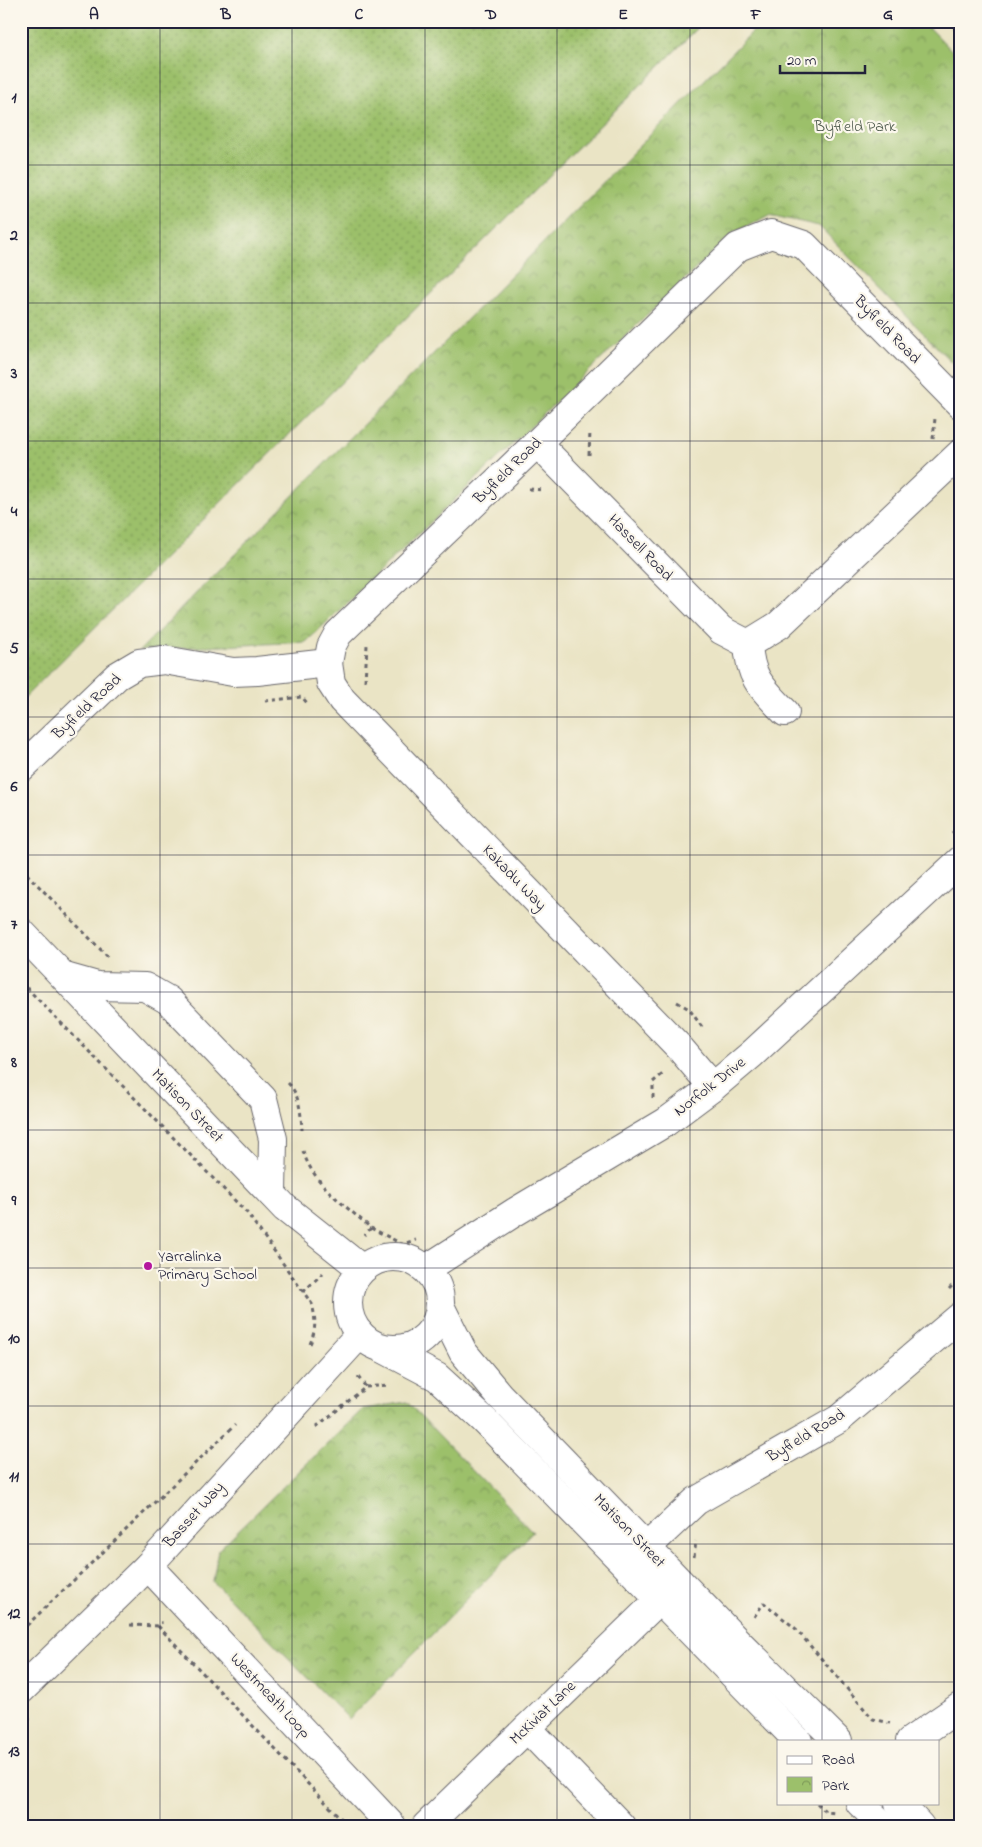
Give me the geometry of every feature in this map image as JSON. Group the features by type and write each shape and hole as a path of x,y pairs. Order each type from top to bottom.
{"street":[{"name":"Byfield Road","path":"21,768 117,676 139,664 164,660 233,672 328,663 331,648 338,634 538,443 738,247 771,234 804,246 961,405"},
{"name":"Hassell Road","path":"538,443 721,630 748,644"},
{"path":"785,712 760,686 753,673 749,659 748,644 779,625 961,453"},
{"name":"Kakadu Way","path":"328,663 331,683 342,700 678,1046 713,1087"},
{"name":"Norfolk Drive","path":"426,1269 514,1212 666,1122 713,1087 752,1054 961,860"},
{"name":"Matison Street","path":"21,932 285,1208 362,1270"},
{"path":"63,976 97,986 145,987 168,1000 263,1099 273,1138 272,1194"},
{"path":"397,1256 413,1260 426,1269 436,1282 441,1298 436,1322 427,1336 414,1345 398,1350 371,1341 353,1325 348,1310 348,1293 354,1279 362,1270 367,1265 381,1258 397,1256"},
{"name":"Matison Street","path":"440,1306 463,1352 499,1395 646,1548 837,1740"},
{"name":"Byfield Road","path":"646,1548 696,1501 839,1419 961,1316"},
{"name":"Matison Street","path":"371,1341 437,1377 478,1413 797,1740"},
{"name":"Basset Way","path":"21,1690 148,1566 371,1341"},
{"name":"Westmeath Loop","path":"148,1566 392,1826"},
{"name":"McKiviat Lane","path":"426,1826 659,1600"},
{"path":"903,1732 961,1706"},
{"path":"527,1728 621,1826"},
{"path":"861,1804 884,1826"},
{"path":"900,1804 920,1826"}],"path":[{"path":"933,442 935,417"},
{"path":"520,489 546,490 555,500 576,482 596,463 588,454 591,426"},
{"path":"367,638 365,680 372,688"},
{"path":"260,700 269,701 302,697 309,705"},
{"path":"21,982 247,1213 312,1304 316,1317 314,1336 310,1344"},
{"path":"674,1001 689,1009 706,1032"},
{"path":"371,1228 402,1244 423,1238"},
{"path":"948,1290 961,1278"},
{"path":"21,1631 239,1422"},
{"path":"748,1624 764,1603 795,1628 873,1719 903,1732"},
{"path":"158,1626 348,1826"}],"green space":[{"path":"21,21 705,21 21,701"},
{"name":"Byfield Park","path":"763,21 923,21 961,60 961,372 819,226 770,215 733,233 306,642 140,650"},
{"path":"945,21 961,21 961,37"},
{"path":"407,1402 533,1532 349,1719 213,1582 218,1550 363,1409"}],"place":[{"name":"Yarralinka Primary School","path":"148,1266"}]}
